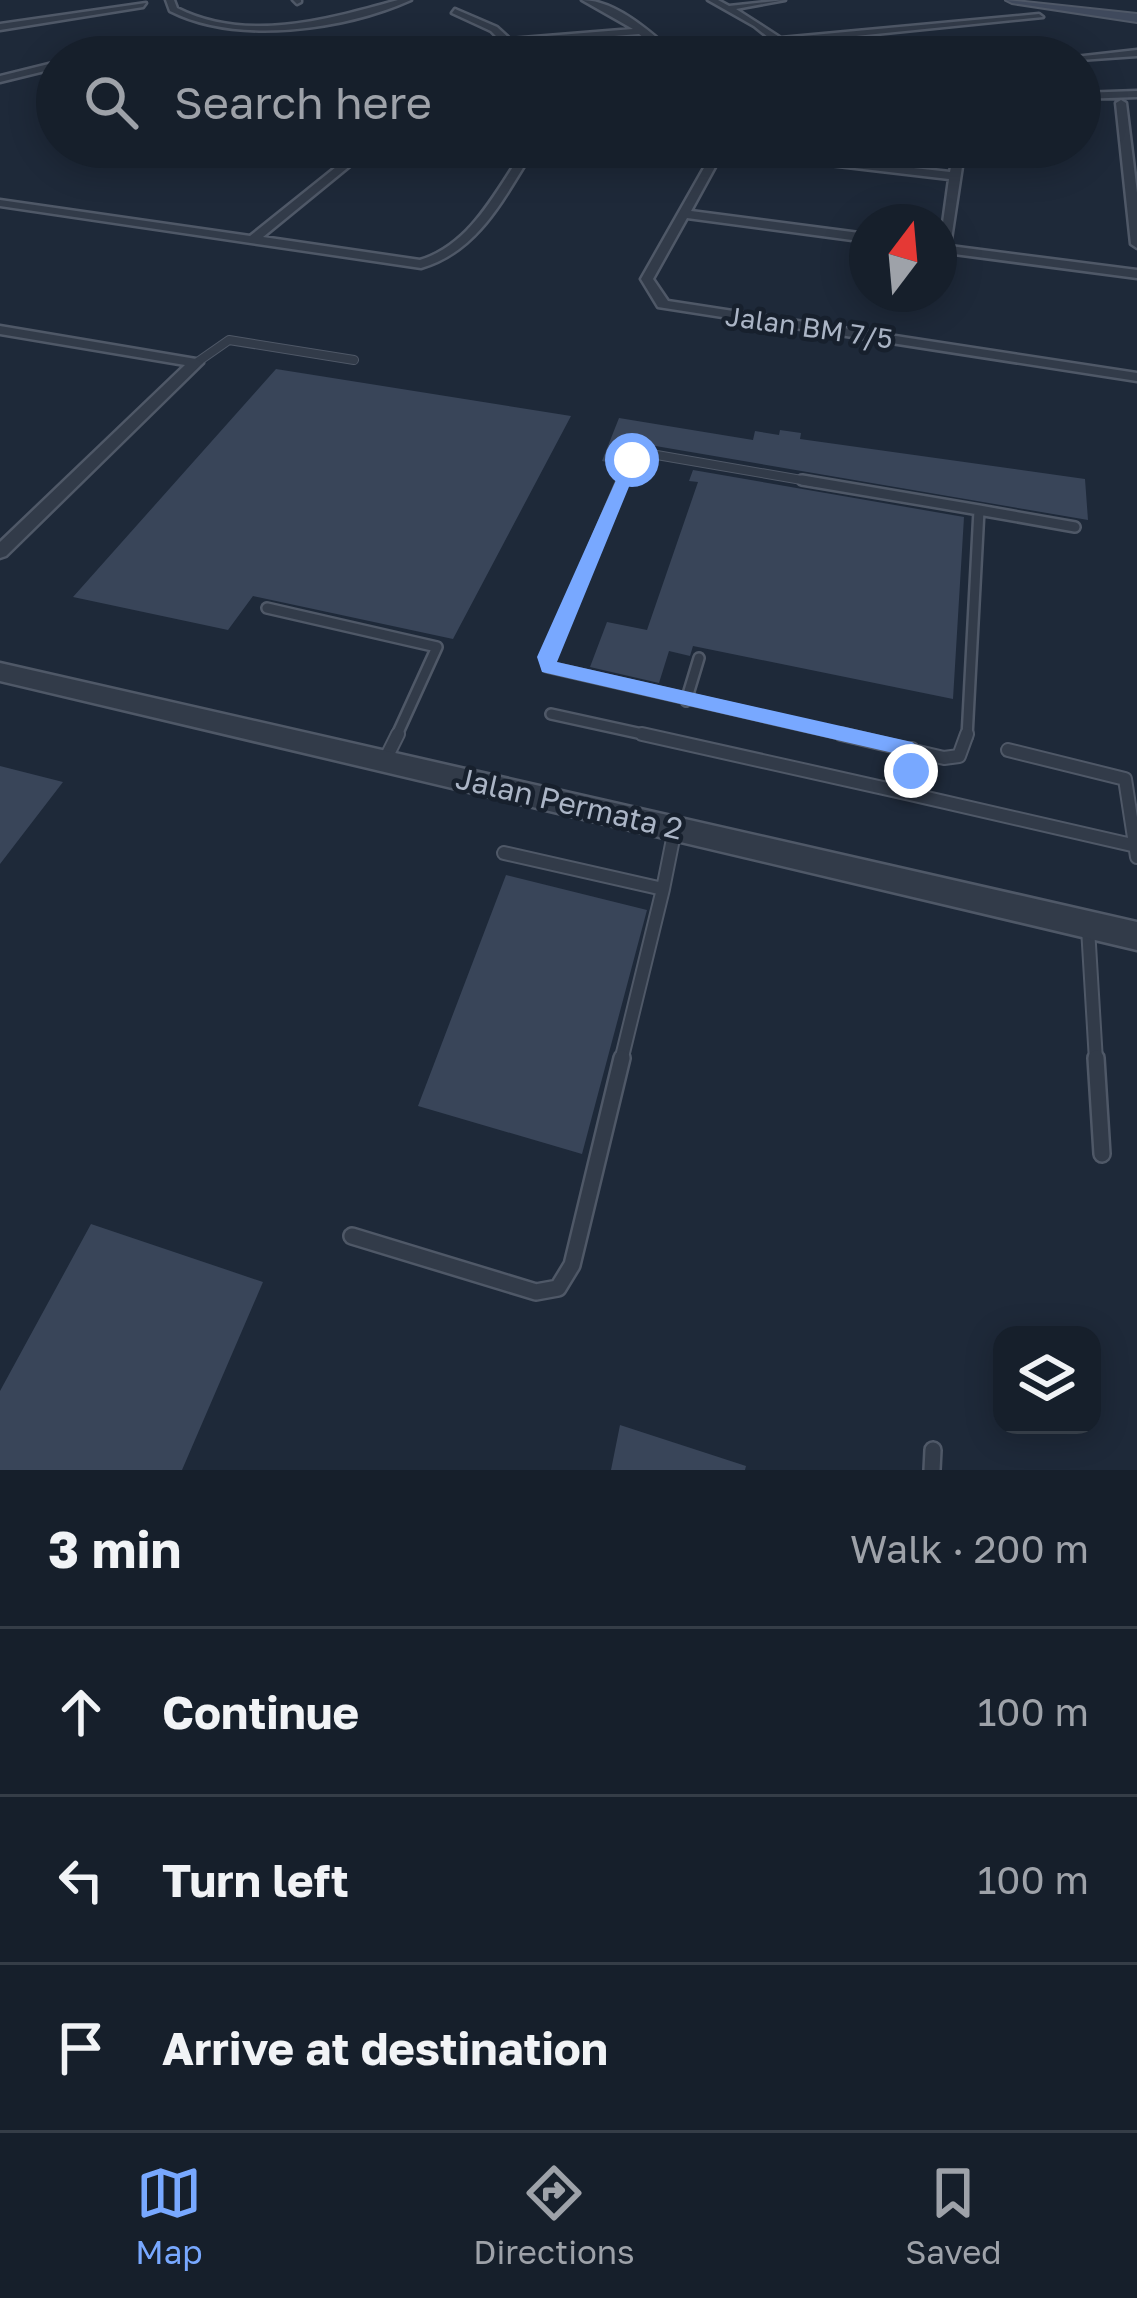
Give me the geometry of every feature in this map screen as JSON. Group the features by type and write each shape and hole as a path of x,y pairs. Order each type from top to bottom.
{"main road":[{"path":"1012,0 1137,16"},
{"path":"1040,0 1137,16"}],"street":[{"path":"87,0 96,12"},
{"path":"170,0 180,14 200,21 269,27 334,21 407,0"},
{"path":"586,0 647,36"},
{"path":"712,0 773,36"},
{"path":"729,8 782,0"},
{"path":"1,24 143,5"},
{"path":"455,11 502,36"},
{"path":"835,36 1039,17"},
{"path":"586,36 641,31"},
{"path":"1101,55 1137,53"},
{"path":"1114,54 1130,99 1137,244"},
{"path":"0,79 36,70"},
{"path":"251,241 342,168"},
{"path":"0,203 402,264 438,260 470,232 516,168"},
{"name":"Jalan BM 7/5","path":"711,168 646,282 658,301 675,309 1137,377"},
{"path":"884,168 955,176"},
{"path":"950,204 956,168"},
{"path":"687,214 849,236"},
{"path":"957,250 1137,274"},
{"path":"0,330 196,364"},
{"path":"0,552 196,364"},
{"name":"Jalan Permata 2","path":"0,673 1137,936"}],"lane":[{"path":"196,364 229,340 354,360"},
{"path":"979,510 966,747 959,756 944,758 548,667 547,657 635,457 651,454 1076,526"},
{"path":"267,608 437,647 437,657 384,762"},
{"path":"686,701 699,658"},
{"path":"550,715 1136,846"},
{"path":"910,794 912,749"},
{"path":"1008,750 1125,778 1131,791 1137,857"},
{"path":"352,1236 536,1292 558,1288 572,1265 676,829"},
{"path":"504,853 663,889"},
{"path":"1088,925 1102,1154"},
{"path":"932,1470 933,1450"}],"building":[{"path":"276,369 571,416 453,639 253,596 228,630 73,597"},
{"path":"619,418 753,440 755,431 779,435 780,430 801,433 800,439 1085,479 1088,520 632,442 621,465 602,461"},
{"path":"693,470 964,517 953,699 693,646 690,656 669,651 659,683 590,667 607,622 647,630 698,482 689,481"},
{"path":"0,766 63,782 0,864"},
{"path":"506,875 647,910 582,1154 418,1106"},
{"path":"91,1224 263,1282 182,1470 0,1470 0,1391"},
{"path":"620,1425 746,1466 745,1470 611,1470"}],"route":[{"path":"632,460 547,657 548,667 559,674 912,749 911,771"}]}
